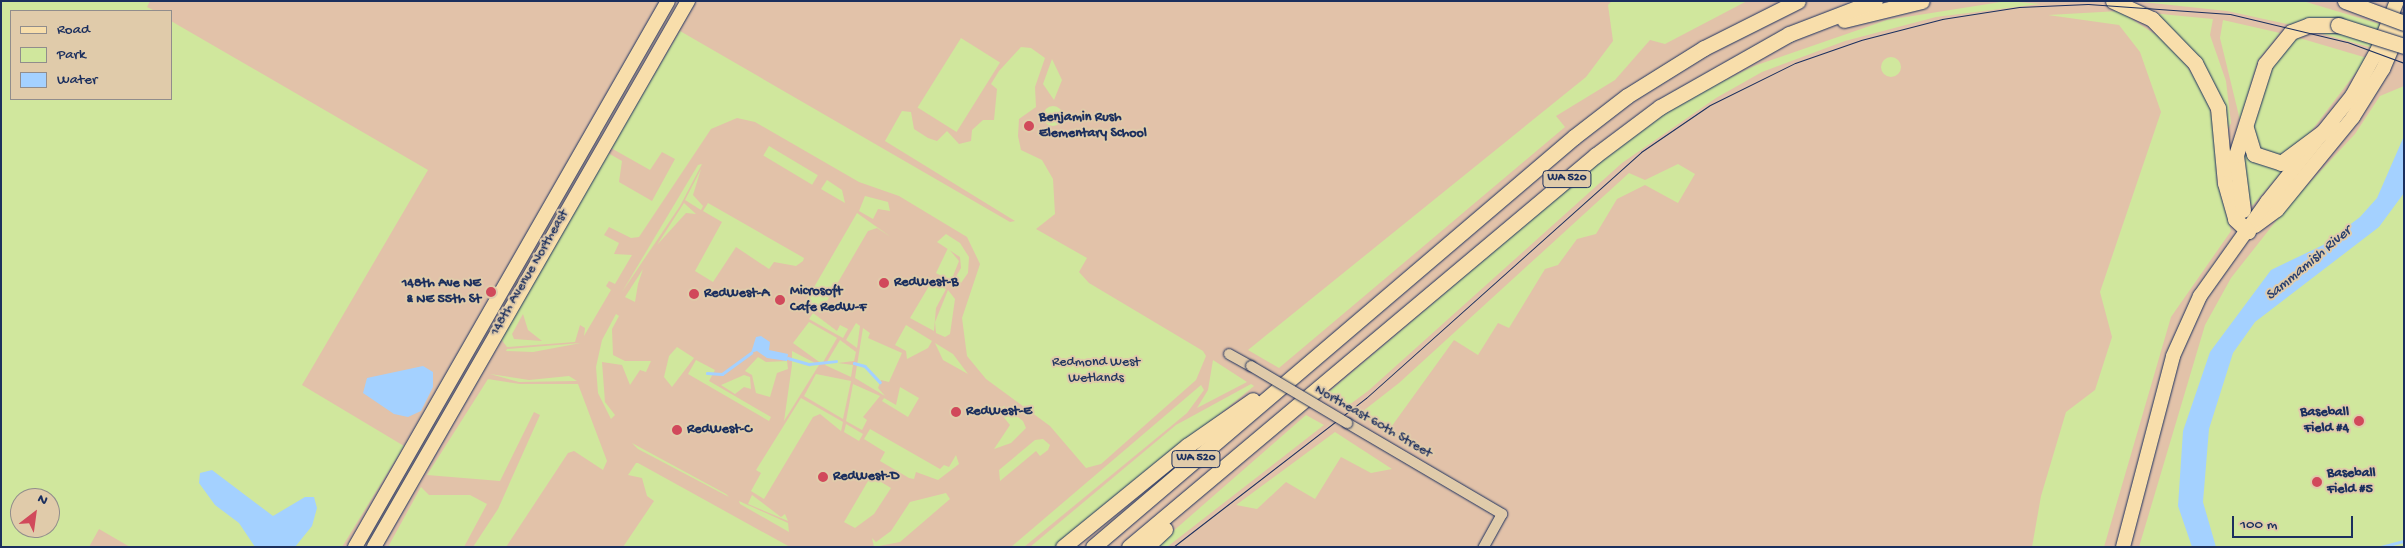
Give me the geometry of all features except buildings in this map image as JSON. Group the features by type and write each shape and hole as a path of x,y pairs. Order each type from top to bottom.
{"highway":[{"name":"WA 520","path":"1093,547 1298,369 1628,96 1704,48 1798,1"},
{"name":"WA 520","path":"1129,547 1293,411 1596,154 1699,83 1789,34 1875,1"},
{"path":"1789,34 1922,1"},
{"path":"2113,1 2152,19 2196,63 2218,108 2225,184 2233,211 2248,231"},
{"path":"2345,1 2404,21"},
{"path":"2248,231 2236,176 2248,112 2265,64 2280,40 2308,25 2338,25 2404,46"},
{"path":"2248,112 2248,146 2271,163 2291,159 2332,125"},
{"path":"1063,547 1186,446 1298,369"},
{"path":"1146,547 1293,411"}],"main road":[{"name":"148th Avenue Northeast","path":"355,547 668,1"},
{"name":"148th Avenue Northeast","path":"374,547 688,1"},
{"path":"2123,547 2184,329 2200,296 2248,231 2332,125 2370,66 2397,1"},
{"path":"2248,231 2276,210 2353,118 2383,69 2404,21"}],"street":[{"name":"Northeast 60th Street","path":"1230,354 1502,514 1484,547"}],"green space":[{"path":"1,1 150,1 147,7 153,10 10,10 10,100 172,100 172,22 428,170 302,385 404,446 342,547 130,547 99,529 89,547 1,547"},
{"path":"1612,1 1747,1 1665,44 1650,40 1615,80 1556,116 1565,127 1279,368 1248,350 1586,77 1613,41 1608,5"},
{"path":"2007,1 2041,4 1936,17 1845,41 1762,72 1716,98 1622,163 1368,391 1345,408 1324,396 1591,169 1679,103 1754,66 1887,20"},
{"path":"2133,1 2303,1 2383,25 2379,33 2292,25 2227,11"},
{"path":"2119,11 2175,47 2206,96 2214,124 2217,182 2231,231 2171,317 2104,547 2032,547 2041,496 2066,412 2095,390 2112,337 2100,292 2161,112 2140,52 2119,25 2048,15"},
{"path":"2151,13 2213,19 2210,35 2226,81 2231,123 2228,129 2218,94"},
{"path":"2223,20 2280,33 2258,60 2240,120 2220,38"},
{"path":"2305,29 2338,31 2376,42 2373,48"},
{"name":"Redmond West Wetlands","path":"680,31 1010,222 1015,221 885,141 902,111 911,112 914,129 928,138 937,141 947,131 959,144 971,141 972,130 983,120 994,120 997,89 991,84 999,71 1021,47 1031,48 1045,58 1035,87 1036,107 1019,119 1018,136 1021,150 1042,160 1053,179 1055,214 1036,229 1087,258 1079,272 1089,283 1203,351 1206,356 1196,380 1101,464 1086,468 1050,426 986,379 967,356 962,318 980,264 967,237 899,196 859,182 755,122 737,118 711,129 639,237 631,238 609,227 604,235 619,243 614,254 632,255 615,284 609,281 606,286 611,290 584,336 585,328 580,325 575,342 507,347 501,339 608,153 622,161 619,182 652,201 675,159 662,152 650,170 611,148","holes":["523,314 528,330 542,341 514,339 512,334"]},
{"path":"2296,37 2367,58 2296,151 2286,156 2257,152 2250,138 2273,61"},
{"path":"961,38 1000,62 957,132 918,108"},
{"path":"1891,57 1898,60 1901,67 1898,74 1891,77 1884,74 1881,67 1884,60"},
{"path":"1052,59 1062,80 1054,100 1043,84"},
{"path":"2404,86 2404,547 2139,547 2205,325 2231,278 2287,207 2355,134 2380,96"},
{"path":"1053,106 1060,109 1063,116 1060,123 1053,126 1046,123 1043,116 1046,109"},
{"path":"769,146 818,175 812,185 763,155"},
{"path":"2244,149 2260,164 2285,168 2252,206 2240,181"},
{"path":"702,164 680,206 622,292 698,165"},
{"path":"1678,164 1695,174 1678,203 1645,185 1617,199 1596,234 1577,239 1558,265 1545,269 1509,328 1498,323 1478,355 1454,340 1389,430 1358,415 1399,383 1629,173 1645,180"},
{"path":"701,169 693,195 703,206 701,210 685,200"},
{"path":"827,180 842,190 845,203 821,189"},
{"path":"865,196 888,202 890,211 878,209 873,219 859,211"},
{"path":"684,203 696,214 686,213 657,245"},
{"path":"708,203 804,258 803,261 796,266 774,262 769,269 736,247 713,282 695,271 722,222 703,211"},
{"path":"857,213 891,237 877,228 868,231 820,313 806,301"},
{"path":"946,234 960,243 969,257 968,273 961,283 953,282 961,268 960,257 937,242"},
{"path":"948,248 959,261 951,281 936,273"},
{"path":"643,269 638,284 635,302 625,297"},
{"path":"932,281 946,289 936,308 934,331 910,318"},
{"path":"948,290 955,299 950,334 945,337 936,333 935,322"},
{"path":"813,313 837,331 840,325 848,329 843,338 809,319"},
{"path":"616,314 619,316 612,329 613,355 625,361 651,361 646,372 640,370 630,385 622,365 602,362 605,402 615,415 611,419 598,393 596,367 602,340"},
{"path":"809,322 837,338 822,364 793,343"},
{"path":"856,323 860,326 857,348 846,340"},
{"path":"906,325 932,341 928,348 907,359 906,351 895,345"},
{"path":"863,328 870,333 868,338 902,353 889,382 881,380 878,388 885,396 855,378"},
{"path":"840,340 856,352 854,361 838,363 853,365 851,377 825,365"},
{"path":"581,343 533,352 506,351 507,349"},
{"path":"935,343 953,354 968,374 943,360"},
{"path":"677,347 694,358 672,387 664,377 669,356"},
{"path":"792,351 819,365 784,421 792,365"},
{"path":"758,357 766,362 787,361 788,369 777,373 770,397 756,393 752,375 745,371"},
{"path":"696,360 715,370 709,381 771,417 769,421 688,374"},
{"path":"1213,360 1247,382 1197,408 1208,390"},
{"path":"490,374 529,380 569,376 577,381 519,382"},
{"path":"816,374 851,381 843,419 804,396"},
{"path":"744,375 750,377 751,389 744,387 735,394 721,385"},
{"path":"488,379 520,384 578,384 607,461 603,470 574,451 568,453 506,547 473,547 498,509 540,415 534,412 500,481 427,475"},
{"path":"853,384 880,396 863,417 867,420 862,430 846,421"},
{"path":"1251,384 1254,386 1058,547 1030,547 1176,425"},
{"path":"1201,385 1204,390 1187,413 1024,547 1011,547"},
{"path":"900,387 919,398 908,417 882,401 884,398 896,405"},
{"path":"801,398 843,422 841,431 820,414 813,417 764,499 751,491 761,473 756,470"},
{"path":"1004,406 1023,421 1026,428 1011,443 994,449 1010,425 998,410"},
{"path":"1306,415 1324,425 1167,547 1155,547"},
{"path":"846,424 863,434 859,441 844,432"},
{"path":"870,429 940,469 944,465 949,467 956,455 959,464 938,480 916,472 914,479 909,478 880,461 885,452 864,439"},
{"path":"1335,432 1392,469 1371,473 1341,457 1315,499 1286,482 1257,509 1236,505"},
{"path":"1043,439 1050,445 1048,450 1040,456 1036,451 1000,481 999,470 1035,440"},
{"path":"632,443 726,494 729,497 638,449"},
{"path":"636,463 790,547 623,547 654,501 647,496 642,478 628,475"},
{"path":"871,476 891,488 874,514 855,528 844,522"},
{"path":"421,487 429,495 470,495 487,504 464,547 388,547"},
{"path":"946,493 950,499 900,542 874,547 872,538 876,542 891,531 910,502"},
{"path":"752,495 781,517 785,514 788,521 748,504"},
{"path":"739,501 788,523 789,532 740,504"}],"water":[{"name":"Sammamish River","path":"2404,136 2404,193 2379,227 2255,322 2233,353 2209,429 2203,502 2216,547 2192,547 2178,506 2183,431 2210,352 2271,270 2323,245 2360,217 2377,198"},
{"path":"761,336 770,342 769,350 788,354 787,361 767,358 757,351 751,353 756,337"},
{"path":"423,366 433,372 433,387 421,411 408,417 394,414 363,393 367,378"},
{"path":"212,470 273,516 305,497 314,497 317,508 312,526 295,547 255,547 239,523 215,505 199,483 200,473"}],"waterway":[{"path":"707,373 722,374 751,353"},
{"path":"788,358 809,364 836,361"},
{"path":"854,363 865,366 880,382"},
{"path":"2381,547 2404,541"}],"tram line":[{"path":"1173,547 1366,398 1641,152 1710,105 1795,63 1861,40 1942,19 2019,7 2088,4 2230,14 2347,42 2404,63"}],"place":[{"name":"Benjamin Rush Elementary School","path":"1029,126"},
{"name":"RedWest-B","path":"884,283"},
{"name":"148th Ave NE & NE 55th St","path":"491,292"},
{"name":"RedWest-A","path":"694,294"},
{"name":"Microsoft Cafe RedW-F","path":"780,300"},
{"name":"RedWest-E","path":"956,412"},
{"name":"Baseball Field #4","path":"2359,421"},
{"name":"RedWest-C","path":"677,430"},
{"name":"RedWest-D","path":"823,477"},
{"name":"Baseball Field #5","path":"2317,482"}]}
